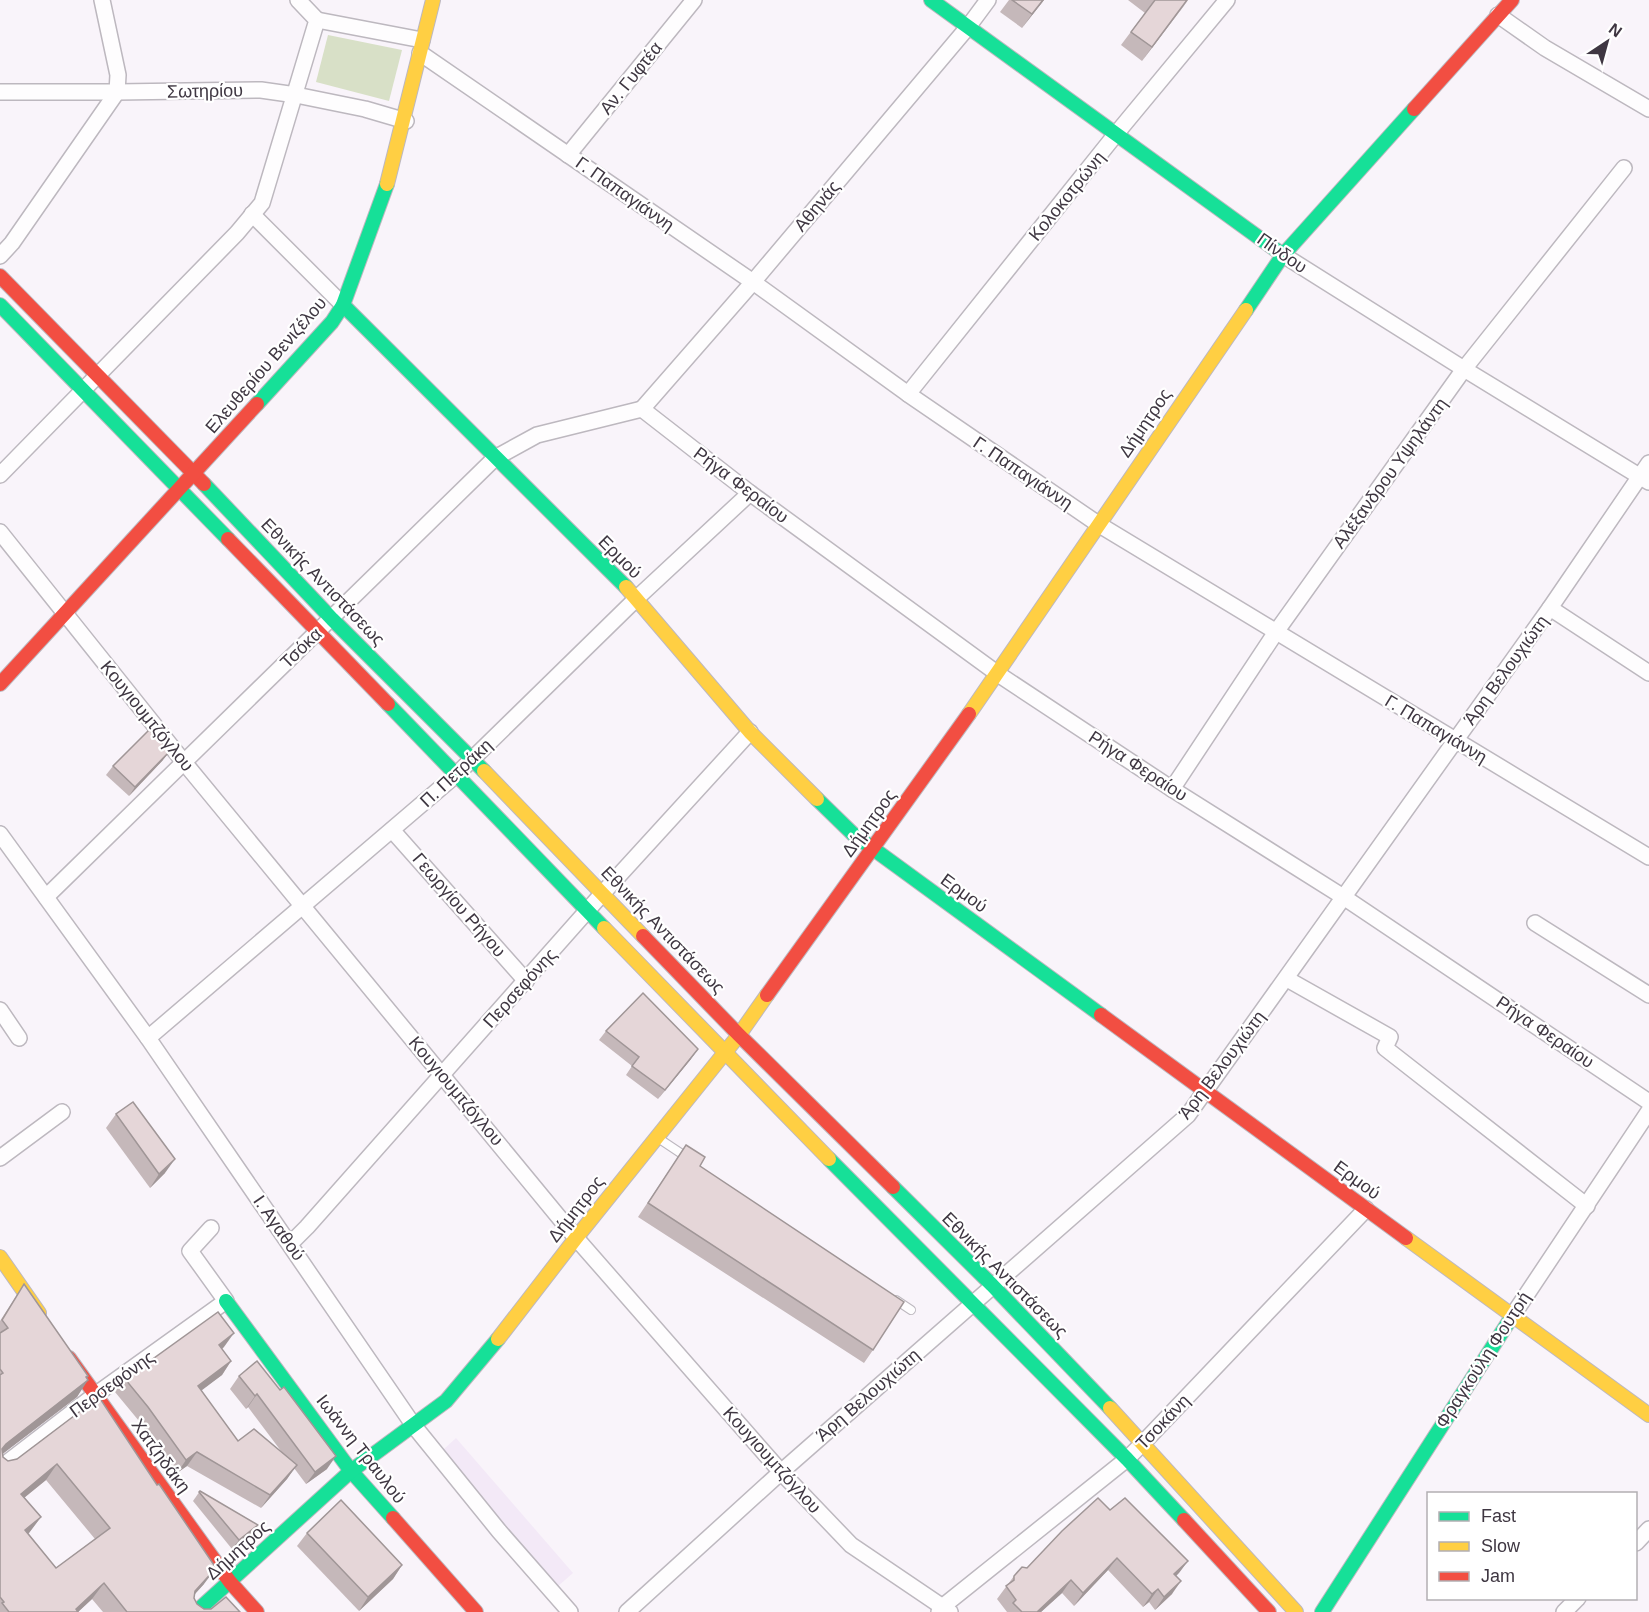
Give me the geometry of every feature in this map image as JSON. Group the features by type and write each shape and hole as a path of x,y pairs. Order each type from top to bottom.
{"street":[{"path":"0,256 12,243 117,92 117,75 102,0"},
{"path":"298,0 317,20 421,46"},
{"name":"Ελευθερίου Βενιζέλου","path":"0,684 332,322 343,304 376,219 406,121 433,0"},
{"name":"Αν. Γυφτέα","path":"568,155 694,0"},
{"name":"Πίνδου","path":"931,0 1283,255 1644,479"},
{"name":"Αθηνάς","path":"642,410 753,282 968,27 988,0"},
{"name":"Κολοκοτρώνη","path":"908,394 1116,134 1227,0"},
{"name":"Δήμητρος","path":"196,1612 351,1471 446,1401 477,1366 576,1238 739,1035 998,674 1283,255 1512,0"},
{"path":"1498,15 1545,48 1649,109"},
{"path":"0,475 237,233 262,203 317,20"},
{"name":"Γ. Παπαγιάννη","path":"421,46 568,155 753,282 908,394 1098,524 1649,857"},
{"name":"Σωτηρίου","path":"0,92 261,90 296,95 406,121"},
{"name":"Αλέξανδρου Υψηλάντη","path":"1172,789 1276,632 1464,369 1624,168"},
{"path":"252,214 343,304"},
{"name":"Εθνικής Αντιστάσεως","path":"0,276 739,1035 992,1285 1143,1443 1296,1612"},
{"name":"Ερμού","path":"343,304 637,598 750,732 853,834 1649,1415"},
{"path":"0,305 457,774 724,1053 1126,1459 1269,1612"},
{"name":"Τσόκα","path":"46,897 495,458 537,435 642,410"},
{"name":"Ρήγα Φεραίου","path":"642,410 750,493 998,674 1172,789 1345,898 1649,1102"},
{"name":"Άρη Βελουχιώτη","path":"627,1612 992,1285 1188,1115 1644,479 1649,463"},
{"name":"Π. Πετράκη","path":"148,1038 457,774 637,598 750,493"},
{"name":"Κουγιουμτζόγλου","path":"0,532 183,761 576,1238 781,1472 851,1545 943,1610"},
{"path":"1550,608 1649,672"},
{"name":"Περσεφόνης","path":"291,1243 602,894 750,732"},
{"name":"Γεωργίου Ρήγου","path":"392,830 526,981"},
{"name":"Ι. Αγαθού","path":"0,834 148,1038 291,1243 414,1426 499,1531 570,1612"},
{"path":"1535,923 1649,995"},
{"path":"1287,979 1390,1037 1385,1048 1587,1206"},
{"path":"0,1010 19,1038"},
{"name":"Φραγκούλη Φουτρή","path":"1323,1612 1512,1315 1649,1111"},
{"path":"0,1158 62,1113"},
{"name":"Τσοκάνη","path":"943,1610 1143,1443 1365,1209"},
{"path":"211,1228 190,1251 226,1301"},
{"path":"0,1257 48,1326"},
{"name":"Περσεφόνης","path":"0,1468 95,1395 226,1301"},
{"name":"Ιωάννη Τραυλού","path":"226,1301 351,1471 476,1612"},
{"name":"Χατζηδάκη","path":"61,1346 230,1582 257,1612"},
{"path":"1637,1541 1649,1529"},
{"path":"1564,1612 1577,1600"}],"lane":[{"path":"657,1137 696,1163"},
{"path":"891,1296 911,1310"}],"shaded area":[{"path":"456,1438 573,1573 549,1594 432,1460"}],"green space":[{"path":"328,35 402,50 389,101 316,82"}],"building":[{"path":"1012,0 1043,0 1032,14"},
{"path":"1155,0 1187,0 1152,47 1131,32"},
{"path":"149,730 170,751 135,787 113,766"},
{"path":"643,993 698,1049 665,1090 632,1066 639,1057 606,1031"},
{"path":"133,1102 175,1159 159,1174 116,1114"},
{"path":"686,1145 705,1157 700,1166 904,1302 873,1350 648,1203"},
{"path":"24,1284 88,1376 86,1377 88,1380 6,1444 2,1449 3,1457 8,1461 17,1459 99,1397 157,1485 159,1484 216,1568 195,1591 194,1598 197,1604 204,1609 211,1609 226,1597 240,1612 127,1612 104,1583 76,1609 78,1612 9,1612 0,1597 0,1375 3,1373 0,1369 0,1333 8,1328 2,1320","holes":["57,1464 110,1528 56,1568 25,1530 41,1517 21,1494"]},
{"path":"218,1312 234,1333 219,1345 231,1361 198,1386 238,1441 254,1429 297,1465 270,1495 197,1452 186,1460 125,1379"},
{"path":"257,1361 280,1390 284,1387 336,1456 315,1472 257,1394 255,1396 239,1376"},
{"path":"200,1491 258,1525 239,1540"},
{"path":"1098,1498 1110,1510 1125,1498 1188,1561 1174,1574 1181,1581 1164,1597 1158,1589 1152,1594 1117,1558 1083,1593 1071,1580 1037,1612 1022,1612 1013,1603 1016,1600 1006,1586 1014,1580 1014,1576 1022,1567 1027,1568"},
{"path":"341,1500 402,1565 368,1597 307,1533"}],"traffic: fast":[{"path":"931,0 1283,255"},
{"path":"1246,310 1283,255 1414,109"},
{"path":"257,404 332,322 343,305 387,184"},
{"path":"0,305 228,539"},
{"path":"343,305 626,587"},
{"path":"204,484 332,619 484,771"},
{"path":"388,704 604,928"},
{"path":"817,799 853,834 1101,1015"},
{"path":"829,1159 1127,1459 1184,1520"},
{"path":"893,1187 992,1285 1110,1408"},
{"path":"226,1301 351,1471 393,1518"},
{"path":"1322,1612 1513,1315"},
{"path":"196,1612 351,1471 446,1401 498,1339"}],"traffic: slow":[{"path":"387,184 433,0"},
{"path":"969,714 1246,310"},
{"path":"626,587 750,732 817,799"},
{"path":"484,771 643,936"},
{"path":"604,928 829,1159"},
{"path":"498,1339 739,1035 767,995"},
{"path":"1406,1238 1649,1415"},
{"path":"0,1257 39,1313"},
{"path":"1110,1408 1296,1612"}],"traffic: jam":[{"path":"1414,109 1512,0"},
{"path":"0,276 204,484"},
{"path":"0,684 257,404"},
{"path":"228,539 388,704"},
{"path":"767,995 969,714"},
{"path":"643,936 739,1035 893,1187"},
{"path":"1101,1015 1406,1238"},
{"path":"69,1358 230,1582 257,1612"},
{"path":"393,1518 476,1612"},
{"path":"1184,1520 1269,1612"}]}
